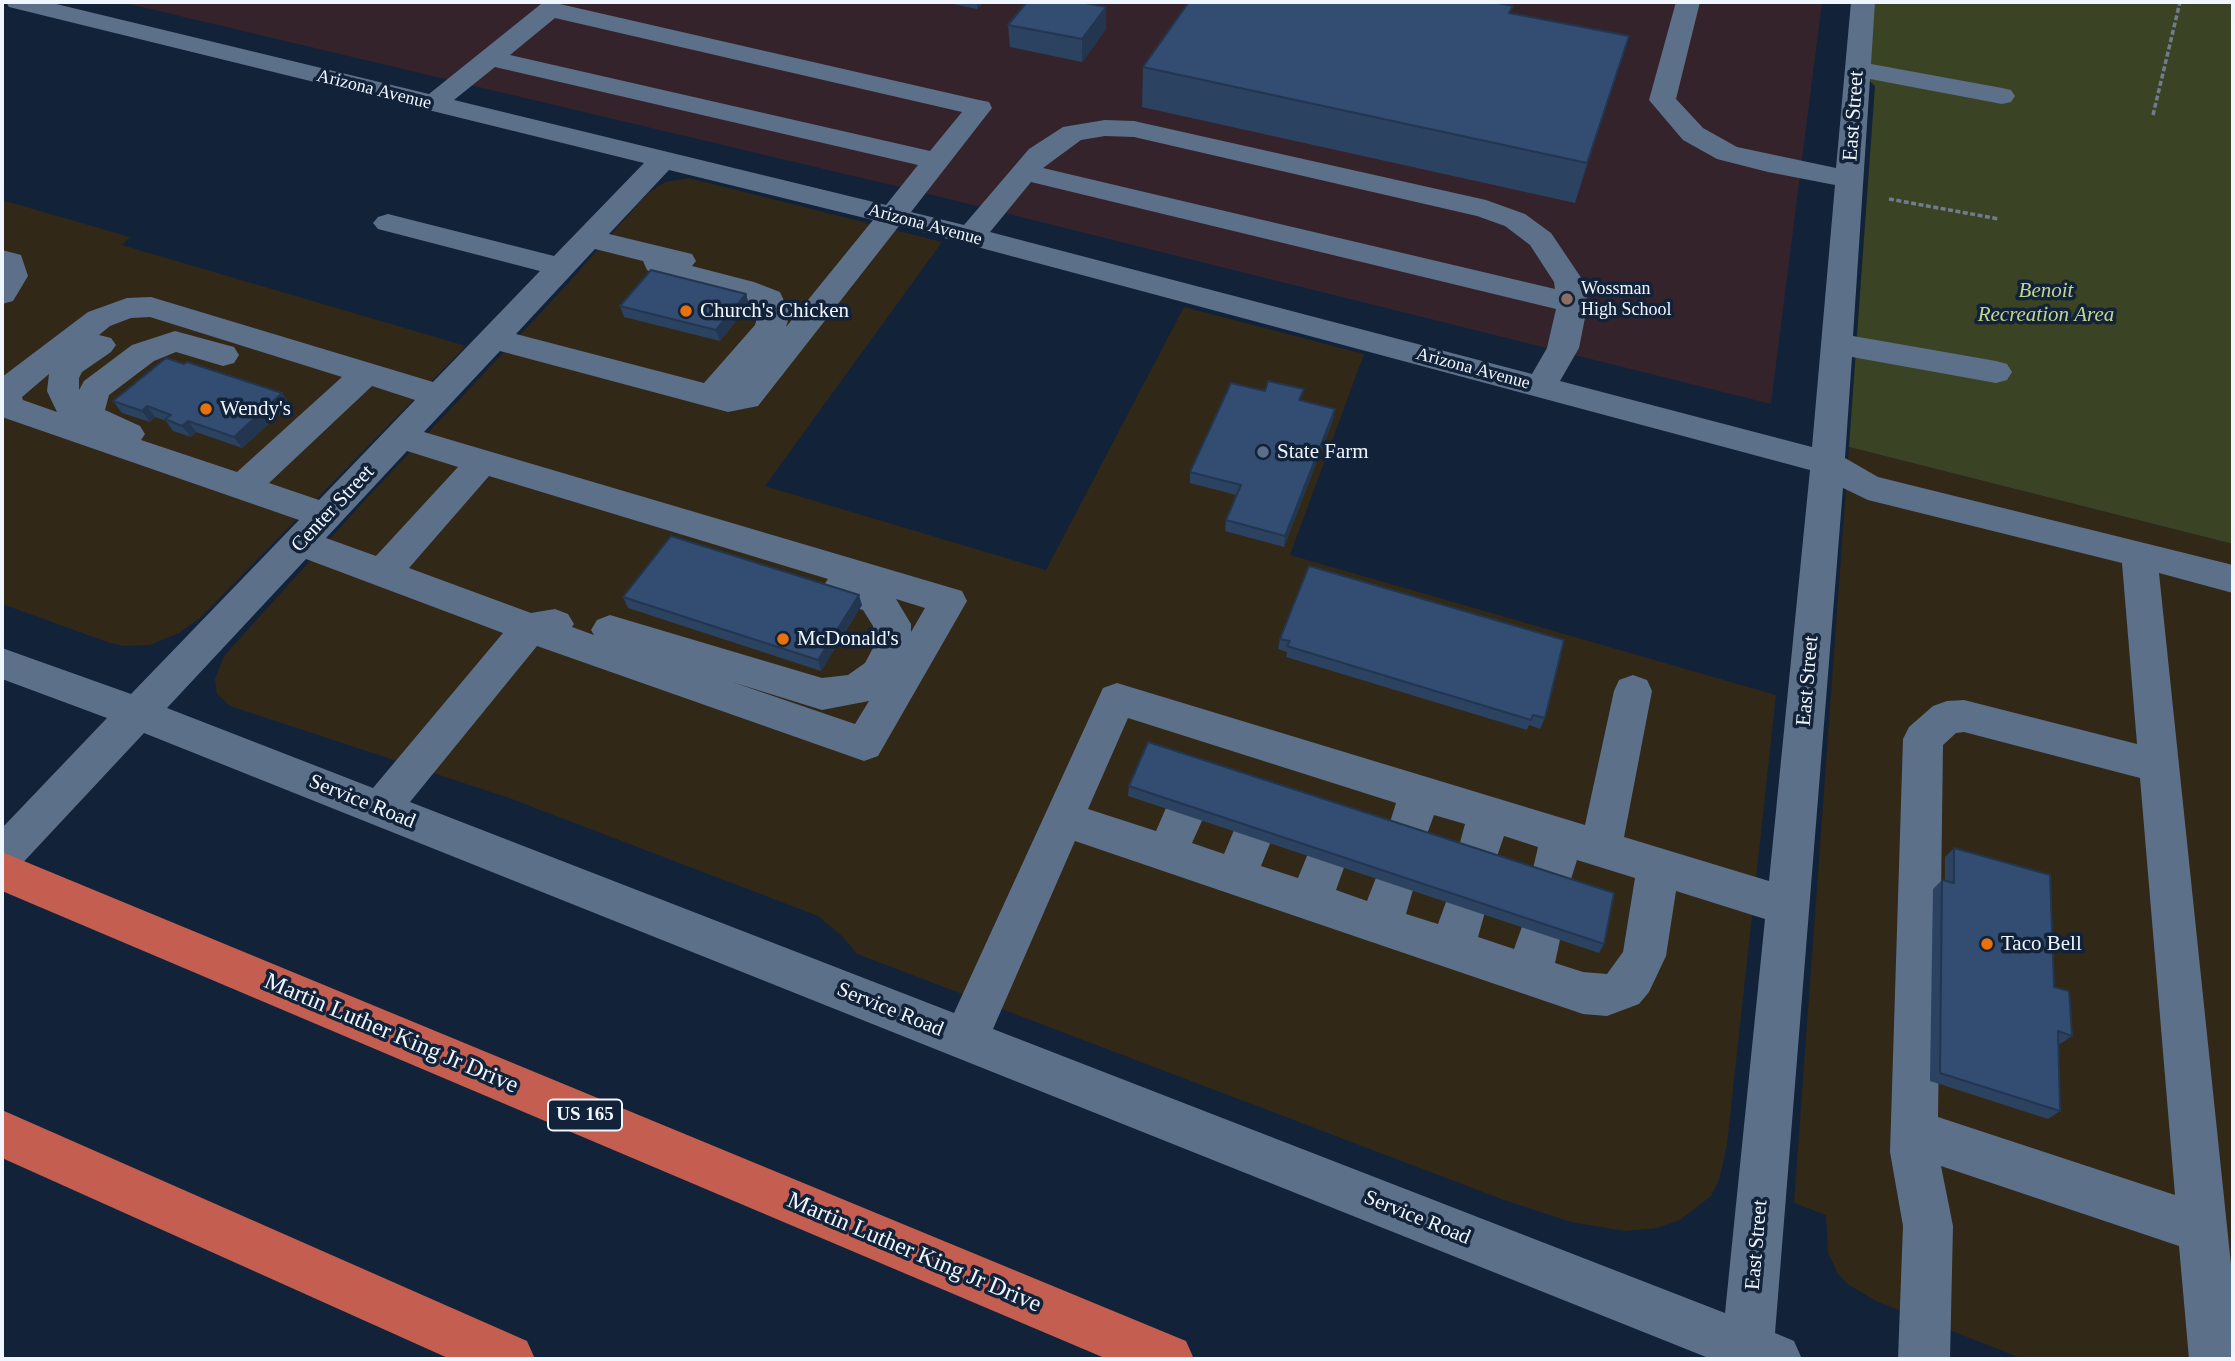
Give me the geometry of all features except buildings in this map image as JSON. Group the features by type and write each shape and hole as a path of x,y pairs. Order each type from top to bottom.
{"highway":[{"name":"Martin Luther King Jr Drive","path":"2,870 1168,1359"},
{"path":"2,1134 509,1359"}],"street":[{"name":"Arizona Avenue","path":"18,2 894,216 1828,463 1868,487 2233,579"},
{"path":"1688,2 1662,100 1693,134 1727,153 1768,164 1849,179"},
{"name":"East Street","path":"1757,1356 1787,906 1828,463 1863,2"},
{"path":"432,105 550,9 979,108 746,398 728,401 710,397 494,339"},
{"path":"491,58 937,161"},
{"path":"1857,69 2002,96"},
{"path":"970,237 1039,155 1073,133 1105,128 1134,129 1486,209 1515,220 1541,239 1570,282 1573,303 1563,348 1540,387"},
{"name":"Center Street","path":"2,856 663,160"},
{"path":"1024,172 1573,303"},
{"path":"388,223 562,268"},
{"path":"590,239 826,297"},
{"path":"656,255 659,263 677,272 743,289 769,299 774,314 770,328 710,397"},
{"path":"2,259 10,261 13,276 2,294"},
{"path":"249,481 10,408 5,397 13,385 99,318 127,307 151,307 440,396"},
{"path":"327,516 249,481 88,416 88,406 96,389 143,353 174,341 301,380 353,370"},
{"path":"1837,344 1996,372"},
{"path":"249,481 353,370"},
{"path":"2,439 31,415"},
{"path":"301,543 530,628 864,744 949,601 400,437"},
{"path":"384,572 482,462"},
{"path":"380,809 530,628 577,620 822,694 856,690 879,674 892,648 892,624 876,599 631,529 603,498"},
{"path":"2139,554 2215,1359"},
{"name":"Service Road","path":"2,663 140,713 1757,1356"},
{"path":"1601,849 1633,691"},
{"path":"965,1040 1117,699 1221,732 1278,766 1350,789 1420,793 1787,906"},
{"path":"1924,1359 1928,1226 1914,1152 1923,740 1947,717 1964,716 2158,766"},
{"path":"1204,769 1221,732"},
{"path":"1407,835 1420,793"},
{"path":"1167,854 1184,814"},
{"path":"1476,861 1489,814"},
{"path":"1064,818 1454,949 1534,955 1583,993 1607,995 1623,989 1644,956 1658,867"},
{"path":"1236,876 1252,836"},
{"path":"1551,882 1561,837"},
{"path":"1310,902 1326,859"},
{"path":"1381,926 1394,883"},
{"path":"1454,949 1465,905"},
{"path":"1914,1133 2202,1228"}],"path":[{"path":"2153,115 2180,2"},
{"path":"1884,198 1999,219"}],"shaded area":[{"name":"Wossman High School","path":"121,2 1822,2 1771,404 929,194"},
{"path":"689,178 942,242 765,486 1046,570 1184,307 1364,354 1290,555 1776,695 1727,1145 1719,1180 1711,1196 1680,1220 1657,1228 1625,1231 1571,1222 1504,1200 857,954 844,938 818,916 509,798 230,706 217,694 215,679 224,656 364,501 563,289 648,193 665,182"},
{"path":"2,200 130,237 122,245 466,346 200,618 179,633 150,645 124,646 110,643 2,604"},
{"path":"1849,447 2233,544 2233,1359 2023,1359 1876,1301 1849,1285 1838,1274 1828,1253 1826,1215 1794,1203"}],"green space":[{"name":"Benoit Recreation Area","path":"1863,2 2233,2 2233,544 1849,447 1875,86 1857,69"}],"place":[{"name":"Wossman High School","path":"1567,299"},
{"name":"Church's Chicken","path":"686,311"},
{"name":"Wendy's","path":"206,409"},
{"name":"State Farm","path":"1263,452"},
{"name":"McDonald's","path":"783,639"},
{"name":"Taco Bell","path":"1987,944"}]}
